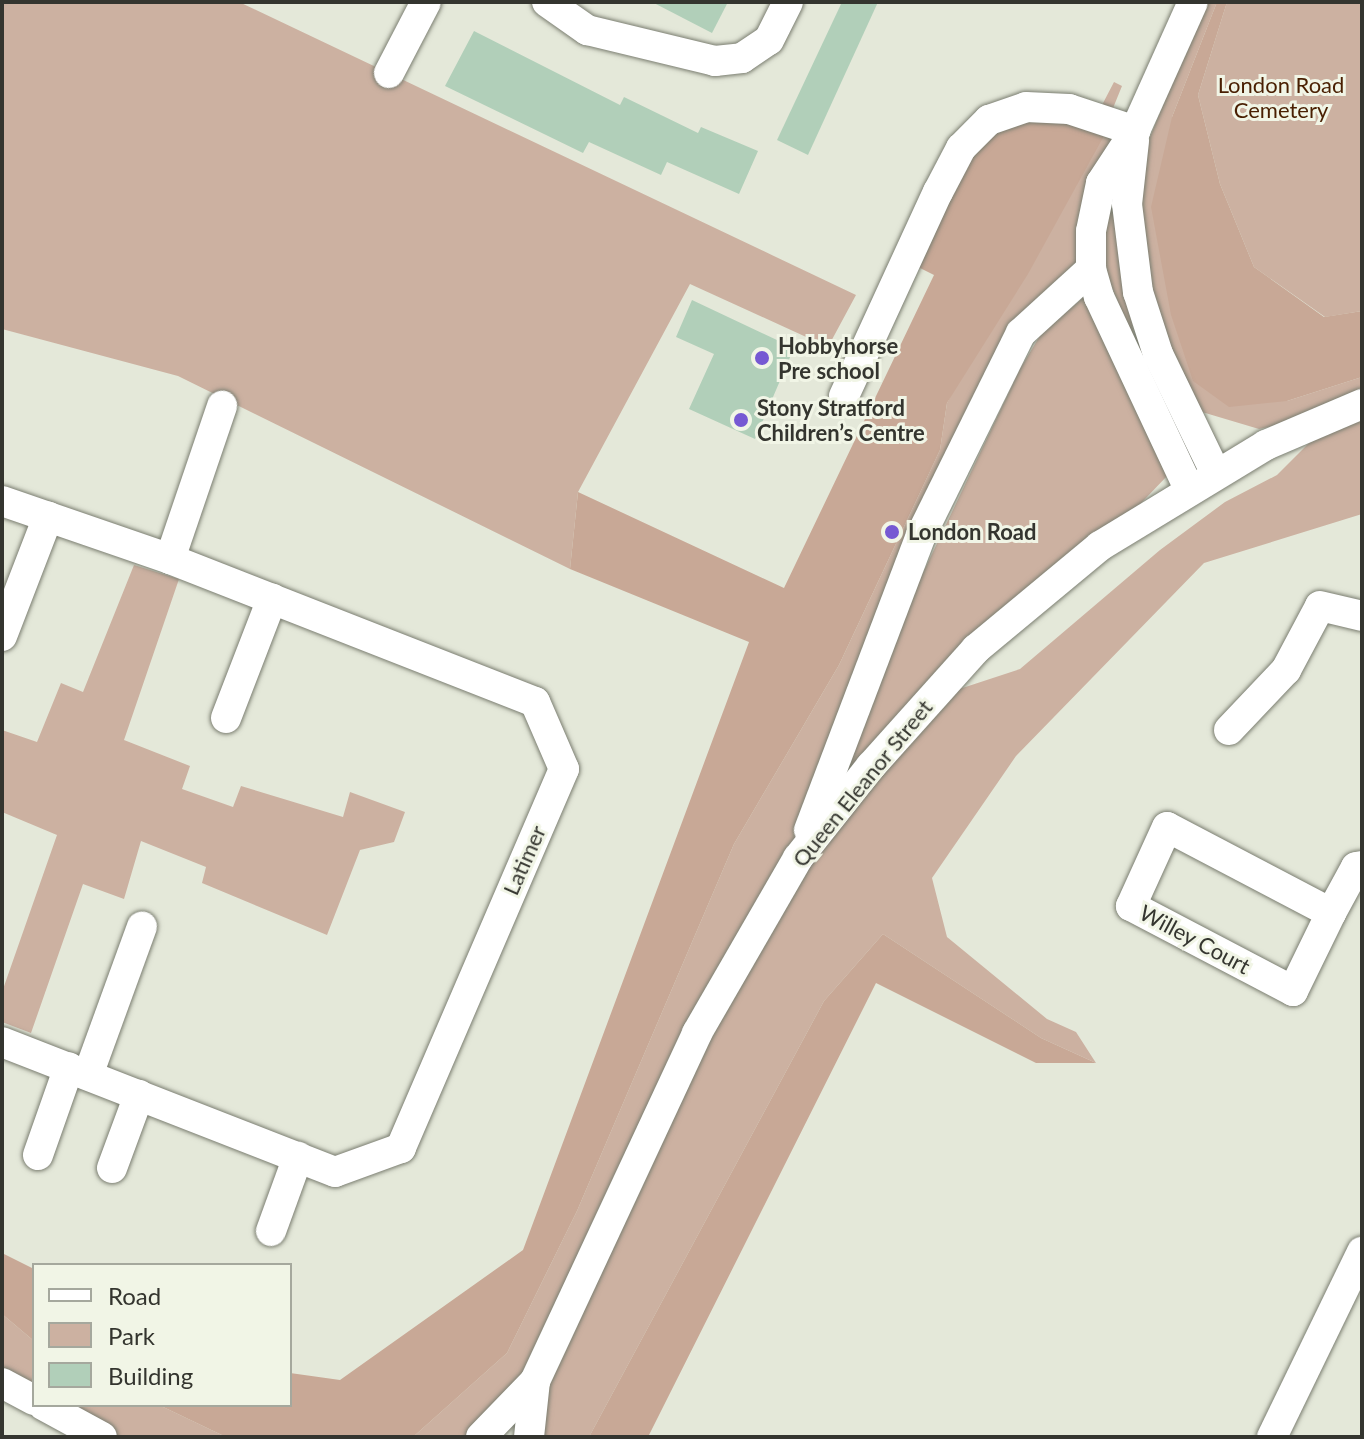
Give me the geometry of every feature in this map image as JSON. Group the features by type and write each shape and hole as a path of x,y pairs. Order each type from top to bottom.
{"street":[{"path":"389,73 426,2"},
{"path":"547,2 587,30 715,61 742,58 769,40 788,2"},
{"path":"1189,489 1131,371 1091,269 1091,231 1101,183 1135,131 1193,2"},
{"path":"844,396 961,148 989,120 1026,107 1069,109 1135,131"},
{"path":"1135,131 1127,204 1138,292 1158,354 1216,474"},
{"path":"798,858 897,595 1021,333 1091,269"},
{"name":"Queen Eleanor Street","path":"529,1437 535,1381 697,1033 798,858 871,766 976,649 1100,546 1216,474 1362,404"},
{"path":"170,559 222,406"},
{"name":"Latimer","path":"2,501 170,559 535,702 564,769 401,1148 335,1172 2,1042"},
{"path":"2,636 48,517"},
{"path":"226,718 272,599"},
{"path":"1229,730 1286,670 1320,606 1362,616"},
{"name":"Willey Court","path":"1331,913 1167,827 1131,906 1293,991 1356,867 1362,866"},
{"path":"38,1155 142,927"},
{"path":"112,1168 139,1095"},
{"path":"271,1231 298,1157"},
{"path":"1272,1437 1353,1293 1362,1252"},
{"name":"Queen Eleanor Street","path":"481,1437 535,1381"},
{"path":"2,1383 32,1399"},
{"path":"47,1407 102,1437"}],"green space":[{"path":"2,2 239,2 856,295 828,347 690,284 578,492 570,569 178,376 2,329"},
{"path":"1205,2 1217,2 1172,117 1287,401 1362,377 1362,514 1204,563 1016,756 932,878 947,937 1047,1019 1076,1032 1096,1063 1041,1038 883,934 824,1001 589,1437 529,1437 535,1383 481,1437 413,1437 507,1353 577,1211 734,844 839,665 940,450 947,403 1114,82 1122,86 1111,113 1134,342 1101,260 1019,324 892,638 1020,369 1041,334 1084,297 1168,475 1100,546 932,698 1020,669 1160,550 1225,502 1277,475 1341,411 1259,429 1202,412 1172,361 1150,290 1141,230 1143,173 1150,137"},
{"name":"London Road Cemetery","path":"1227,2 1362,2 1362,311 1325,317 1254,267 1220,184 1198,95"},
{"path":"134,565 179,579 124,740 190,766 182,789 233,807 241,786 343,817 350,792 405,812 394,842 360,850 327,935 202,883 206,867 141,841 124,899 83,884 31,1033 2,1022 2,992 57,835 2,812 2,730 37,742 61,683 83,692"},
{"path":"2,1314 32,1339 32,1399 2,1383"},
{"path":"47,1407 163,1407 226,1437 102,1437"}],"shaded area":[{"path":"1217,2 1227,2 1198,95 1220,184 1254,267 1324,317 1362,311 1362,377 1287,401 1229,407 1193,381 1171,315 1151,207 1172,117"},
{"path":"989,120 1111,123 1028,274 947,403 940,450 839,665 734,844 577,1211 507,1353 413,1437 226,1437 163,1407 292,1407 292,1373 340,1380 523,1250 749,642 570,569 578,492 784,588 934,275 906,261"},
{"path":"883,934 1041,1038 1096,1063 1036,1063 876,983 648,1437 589,1437 824,1001"},
{"path":"2,1253 32,1268 32,1339 2,1314"}],"building":[{"path":"652,2 728,2 712,33"},
{"path":"842,2 878,2 808,155 777,140"},
{"path":"474,31 620,105 624,97 698,133 701,127 758,151 739,194 667,162 661,175 589,142 583,153 445,86"},
{"path":"692,300 794,348 755,439 689,409 714,354 676,337"}],"place":[{"name":"Hobbyhorse Pre school","path":"762,358"},
{"name":"Stony Stratford Children’s Centre","path":"741,420"},
{"name":"London Road","path":"892,532"}]}
